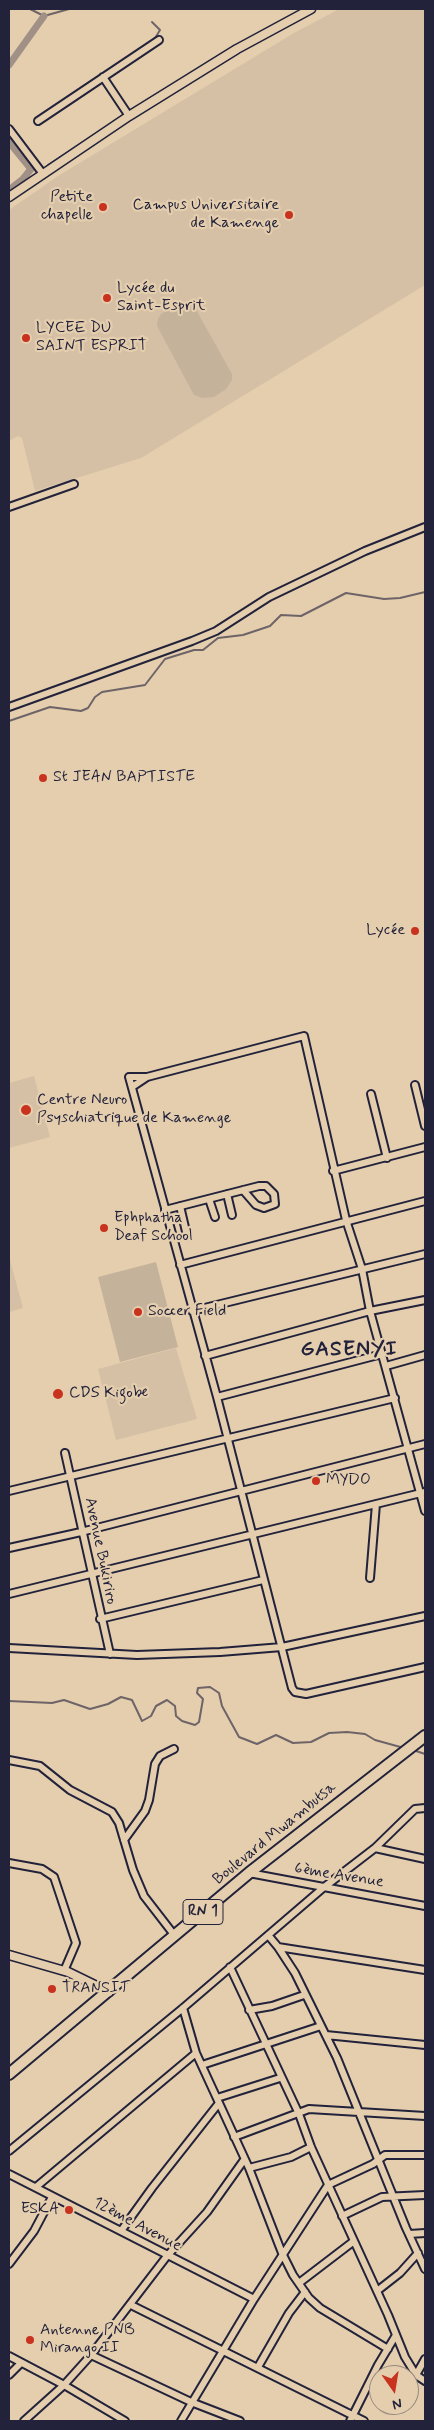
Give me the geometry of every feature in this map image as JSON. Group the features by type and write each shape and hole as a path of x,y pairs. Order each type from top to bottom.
{"highway":[{"name":"Boulevard Mwambutsa","path":"400,1753 425,1728"},
{"name":"Boulevard Mwambutsa","path":"9,2074 249,1873 400,1753 425,1736"}],"street":[{"path":"9,197 129,116 237,49 311,9"},
{"path":"38,121 159,40"},
{"path":"103,77 129,116"},
{"path":"9,129 43,174"},
{"path":"9,507 74,484"},
{"path":"9,707 216,631 269,597 365,551 425,527"},
{"path":"425,1511 423,1493 408,1448 370,1311 362,1269 346,1220 304,1036 147,1077 129,1077 217,1397 226,1438 292,1688 299,1694 425,1667"},
{"path":"132,1087 147,1077"},
{"path":"415,1085 425,1126"},
{"path":"371,1094 387,1158"},
{"path":"334,1171 425,1147"},
{"path":"165,1210 209,1198 243,1190 266,1186 274,1194 274,1204 264,1208 256,1204 243,1190"},
{"path":"227,1194 232,1215"},
{"path":"209,1198 215,1217"},
{"path":"180,1265 346,1220 425,1201"},
{"path":"180,1206 186,1236"},
{"path":"192,1311 425,1254"},
{"path":"205,1356 370,1311 425,1300"},
{"path":"217,1397 382,1354"},
{"path":"386,1366 425,1356"},
{"path":"9,1491 395,1398"},
{"path":"9,1548 81,1532 425,1444"},
{"name":"Avenue Bukiriro","path":"65,1453 100,1619 110,1654"},
{"path":"9,1594 251,1533 423,1493"},
{"path":"370,1578 376,1504"},
{"path":"100,1619 263,1580"},
{"path":"9,1648 110,1654 168,1655 282,1648 425,1616"},
{"path":"124,1840 145,1811 149,1800 155,1764 160,1756 174,1749"},
{"path":"9,1760 40,1766 70,1790 108,1809 117,1818 144,1896 175,1936"},
{"path":"9,2150 183,2008 323,1888 375,1848 415,1809 425,1808"},
{"path":"375,1848 425,1859"},
{"path":"9,1864 49,1872 58,1885 76,1943 64,1971"},
{"name":"6ème Avenue","path":"249,1873 425,1906"},
{"path":"268,1935 294,1973 326,2035 379,2159 408,2234 425,2269"},
{"path":"278,1947 425,1970"},
{"path":"9,1955 64,1971 109,1992"},
{"path":"230,1967 280,2078 299,2114 310,2147 410,2365"},
{"path":"250,2010 272,2006 304,1995"},
{"path":"183,2008 196,2054 248,2168 282,2253 298,2283 326,2312 388,2350"},
{"path":"202,2065 321,2026"},
{"path":"326,2035 425,2045"},
{"path":"36,2187 196,2054"},
{"path":"121,2231 218,2101 280,2078"},
{"path":"234,2137 299,2114 309,2108 425,2116"},
{"path":"248,2168 291,2157 310,2147"},
{"path":"181,2421 282,2253 328,2185 374,2164 385,2155 425,2155"},
{"path":"24,2421 64,2385 91,2355 167,2256 207,2212 244,2160"},
{"name":"12ème Avenue","path":"9,2174 254,2299"},
{"path":"342,2216 382,2197 425,2195"},
{"path":"9,2264 34,2230 52,2197"},
{"path":"408,2234 425,2233"},
{"path":"298,2283 354,2241"},
{"path":"377,2291 400,2273 418,2253"},
{"path":"258,2367 289,2313 305,2292"},
{"path":"131,2305 221,2352 258,2367 352,2419 364,2421"},
{"path":"352,2419 396,2335"},
{"path":"91,2355 191,2402 240,2421"},
{"path":"9,2356 64,2385 125,2421"},
{"path":"9,2375 21,2363"}],"shaded area":[{"path":"339,9 425,9 425,285 141,458 35,491 22,438 18,436 9,441 9,210 58,176 294,33"},
{"path":"189,303 194,306 232,374 232,380 226,389 214,397 202,398 194,395 157,326 161,314 179,304"},
{"name":"Centre Neuro Psyschiatrique de Kamenge","path":"34,1076 50,1137 9,1148 9,1083"},
{"path":"9,1256 23,1308 9,1312"},
{"name":"Soccer Field","path":"156,1262 178,1347 120,1362 98,1277"},
{"path":"176,1348 197,1419 116,1440 98,1369"}],"waterway":[{"path":"30,9 44,16 69,9"},
{"path":"9,65 44,16"},
{"path":"152,22 160,30 154,40"},
{"path":"157,94 219,56"},
{"path":"48,165 100,131"},
{"path":"9,142 31,169 23,179 9,190"},
{"path":"9,721 50,707 81,711 88,708 95,697 102,692 145,685 165,659 194,650 203,650 218,638 243,635 270,626 281,615 301,616 346,593 384,599 400,598 425,592"},
{"path":"9,1701 52,1703 64,1700 90,1709 108,1704 121,1697 132,1700 142,1721 151,1716 156,1706 167,1700 175,1706 176,1716 182,1721 195,1725 199,1722 203,1699 197,1693 198,1688 210,1687 219,1693 222,1706 239,1737 257,1744 276,1735 293,1743 311,1742 329,1733 347,1732 365,1734 375,1740 404,1748"},
{"path":"413,1750 425,1754"}],"place":[{"name":"Petite chapelle","path":"103,207"},
{"name":"Campus Universitaire de Kamenge","path":"289,215"},
{"name":"Lycée du Saint-Esprit","path":"107,298"},
{"name":"LYCEE DU SAINT ESPRIT","path":"26,338"},
{"name":"St JEAN BAPTISTE","path":"43,778"},
{"name":"Lycée","path":"415,931"},
{"name":"Centre Neuro Psyschiatrique de Kamenge","path":"26,1110"},
{"name":"Ephphatha Deaf School","path":"104,1228"},
{"name":"Soccer Field","path":"138,1312"},
{"name":"CDS Kigobe","path":"58,1394"},
{"name":"MYDO","path":"316,1481"},
{"name":"TRANSIT","path":"52,1989"},
{"name":"ESKA","path":"69,2210"},
{"name":"Antenne PNB Mirango II","path":"30,2340"}],"district":[{"name":"GASENYI","path":"349,1351"}]}
